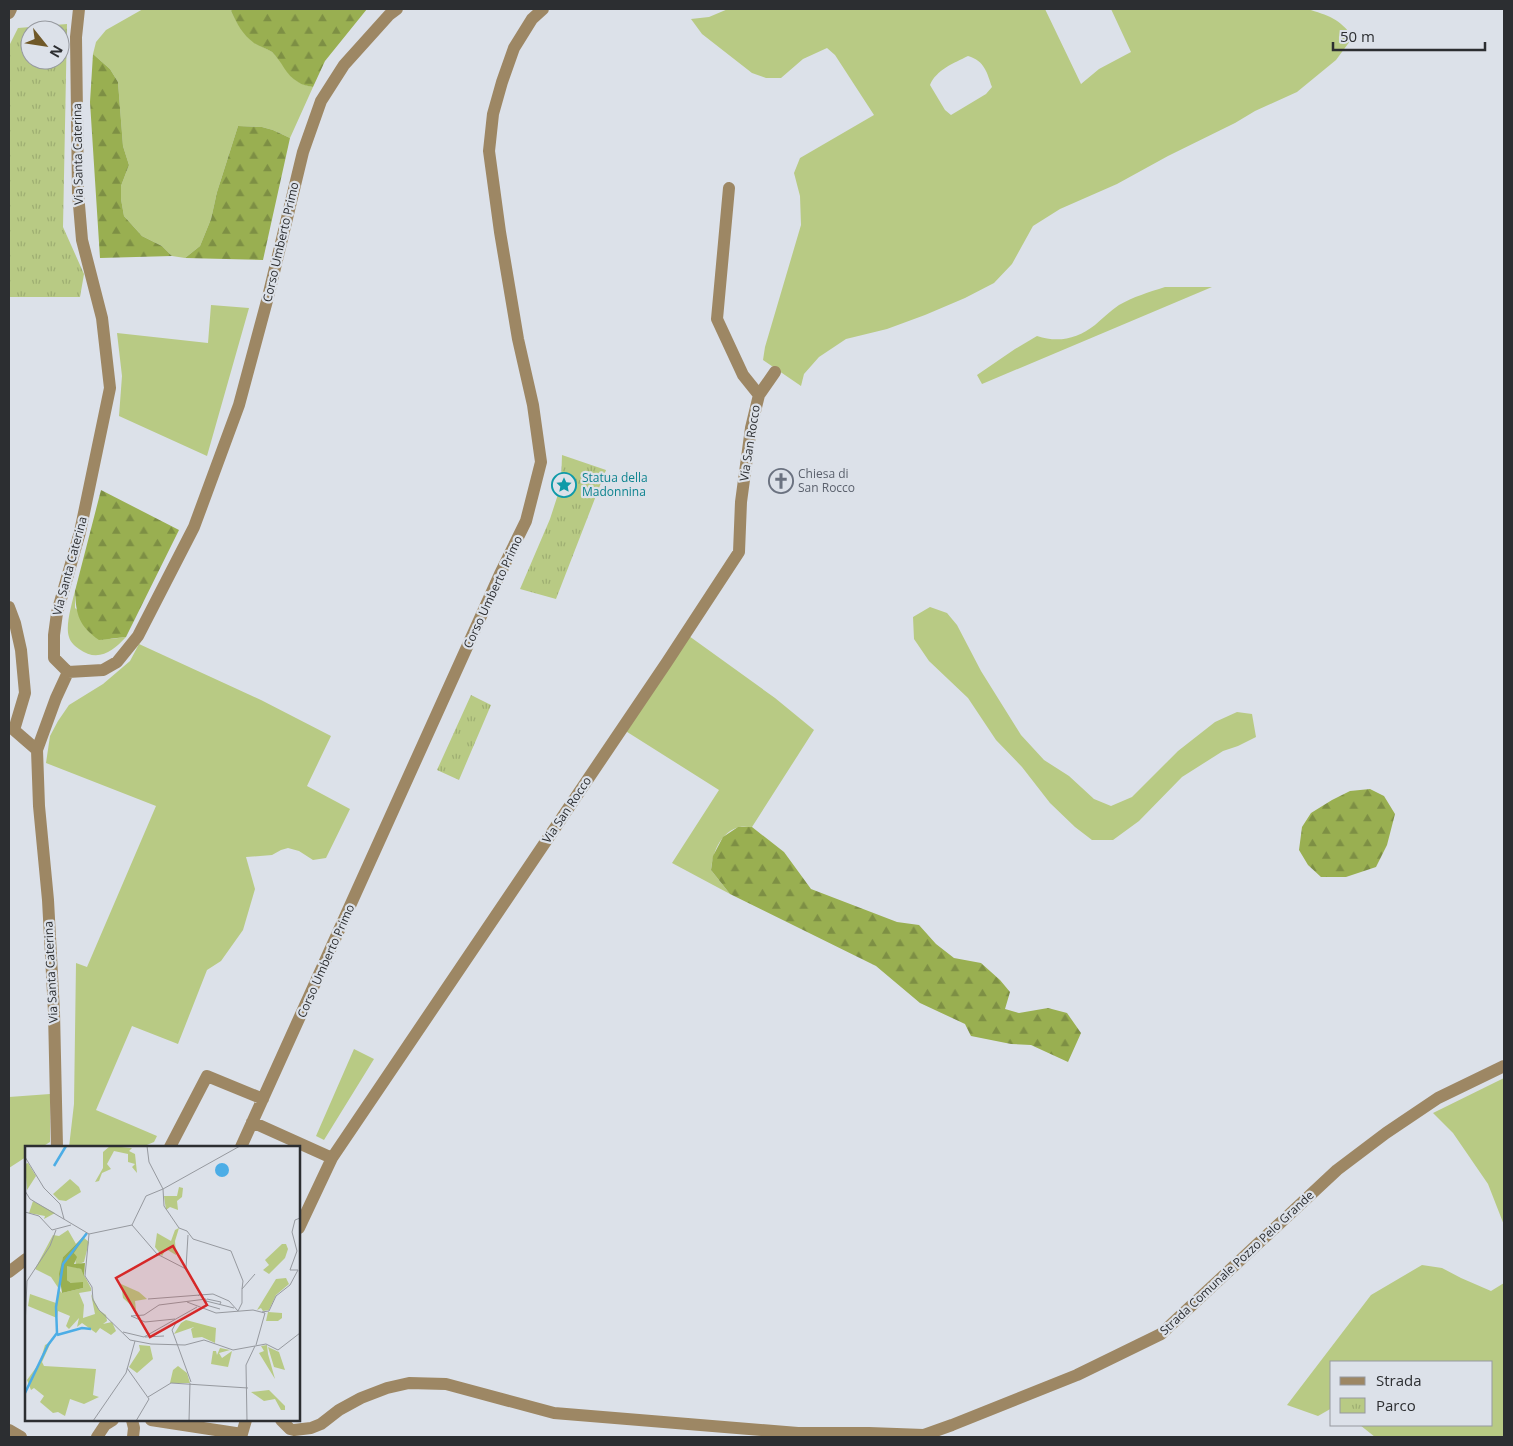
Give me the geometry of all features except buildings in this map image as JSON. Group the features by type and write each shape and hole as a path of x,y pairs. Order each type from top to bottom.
{"street":[{"name":"Via Santa Caterina","path":"57,1146 54,1012 48,900 39,806 37,750 56,698 68,672 54,658 54,635 57,613 80,532 110,388 102,318 82,240 78,193 76,37 79,9"},
{"name":"Corso Umberto Primo","path":"68,672 103,670 118,662 138,636 194,527 240,405 303,152 321,101 344,66 389,15 397,9"},
{"name":"Corso Umberto Primo","path":"241,1146 500,574 526,521 540,462 534,405 518,339 488,151 493,114 514,48 532,19 543,9"},
{"path":"729,188 717,319 743,375 759,395"},
{"name":"Via San Rocco","path":"300,1226 332,1158 667,662 739,552 741,502 751,428 759,395 775,372"},
{"path":"9,607 16,623 21,650 25,693 14,730 37,750"},
{"name":"Strada Comunale Pozzo Pelo Grande","path":"282,1421 294,1430 311,1428 321,1424 339,1410 361,1398 387,1388 409,1383 446,1384 554,1413 798,1433 869,1433 926,1436 1077,1375 1161,1334 1337,1170 1386,1133 1438,1098 1504,1066"},
{"path":"171,1146 207,1076 263,1099"},
{"path":"252,1122 332,1158"},
{"path":"9,1272 25,1260"},
{"path":"97,1437 104,1425 111,1421"},
{"path":"132,1421 134,1437"},
{"path":"157,1421 242,1436 246,1421"},
{"path":"9,1430 21,1437"}],"green space":[{"path":"143,9 232,9 231,11 238,24 251,40 272,52 297,81 313,87 290,138 262,127 238,126 217,192 211,219 200,246 185,258 172,256 162,246 142,236 124,216 121,186 129,165 123,146 118,82 110,69 93,54 96,42 106,30"},
{"path":"232,9 367,9 325,61 313,87 301,84 294,79 272,52 250,40 238,25 231,11"},
{"path":"728,9 1045,9 1081,84 1099,69 1131,52 1111,9 1307,9 1333,18 1353,37 1336,60 1297,92 1255,111 1117,184 1060,209 1033,226 1012,264 994,283 925,315 887,329 846,339 819,357 804,374 801,386 763,360 765,347 801,225 800,196 794,173 800,158 874,115 835,55 827,48 803,59 781,78 766,78 752,73 702,34 691,19 709,17","holes":["968,56 974,58 985,68 992,87 986,94 951,115 945,110 930,85 936,75 946,68"]},
{"path":"18,28 20,28 20,70 66,70 63,227 84,274 80,297 9,297 9,46"},
{"path":"93,54 110,69 118,82 123,146 129,165 121,186 124,216 142,236 162,246 172,256 100,258 90,102"},
{"path":"238,126 262,127 290,138 263,260 185,258 200,246 211,219 217,192"},
{"path":"1165,287 1212,287 982,384 977,375 1037,336 1060,339 1081,334 1119,305 1135,297"},
{"path":"211,305 249,308 207,456 119,416 122,376 117,333 208,343"},
{"path":"562,455 606,470 556,599 520,589 550,519 561,485"},
{"path":"101,490 179,530 126,637 99,640 87,630 80,619 76,607 75,591"},
{"path":"75,591 75,608 111,639 126,637 105,654 93,655 86,653 75,646 69,637 68,621"},
{"path":"930,607 947,613 957,625 981,671 1021,735 1044,760 1069,776 1094,799 1111,806 1132,797 1178,751 1215,722 1237,712 1252,714 1256,737 1223,751 1182,777 1139,821 1113,840 1092,840 1050,803 1022,767 996,740 968,698 929,661 914,639 913,617"},
{"path":"689,636 775,698 814,730 752,827 740,827 730,831 718,845 713,857 711,870 730,894 672,863 719,790 624,730"},
{"path":"139,644 261,700 331,736 307,786 350,809 326,858 313,860 299,851 288,848 272,855 246,857 255,889 243,930 221,961 207,970 178,1044 132,1026 96,1110 157,1136 154,1142 144,1146 69,1146 74,1104 76,963 87,967 156,806 46,763 50,736 69,705 103,684 130,661"},
{"path":"471,695 491,705 459,780 437,770"},
{"path":"1370,789 1384,796 1395,814 1387,845 1376,867 1346,877 1321,877 1308,865 1299,850 1302,827 1311,813 1332,800 1350,791"},
{"path":"738,827 752,827 784,852 811,889 897,922 919,925 936,944 954,958 981,963 1010,992 1005,1009 1019,1013 1048,1008 1067,1013 1081,1033 1068,1062 1031,1045 1011,1044 971,1036 965,1024 920,1003 876,966 730,894 711,870 713,856 723,837"},
{"path":"354,1049 374,1059 324,1140 316,1136"},
{"path":"1504,1078 1504,1225 1488,1184 1453,1133 1433,1113"},
{"path":"50,1094 50,1142 44,1146 25,1146 25,1158 9,1168 9,1097"},
{"path":"1422,1265 1442,1268 1491,1291 1504,1283 1504,1437 1375,1437 1361,1426 1493,1426 1493,1361 1330,1361 1330,1409 1318,1416 1287,1405 1371,1295"}],"place":[{"name":"Chiesa di San Rocco","path":"781,481"},
{"name":"Statua della Madonnina","path":"564,485"}]}
